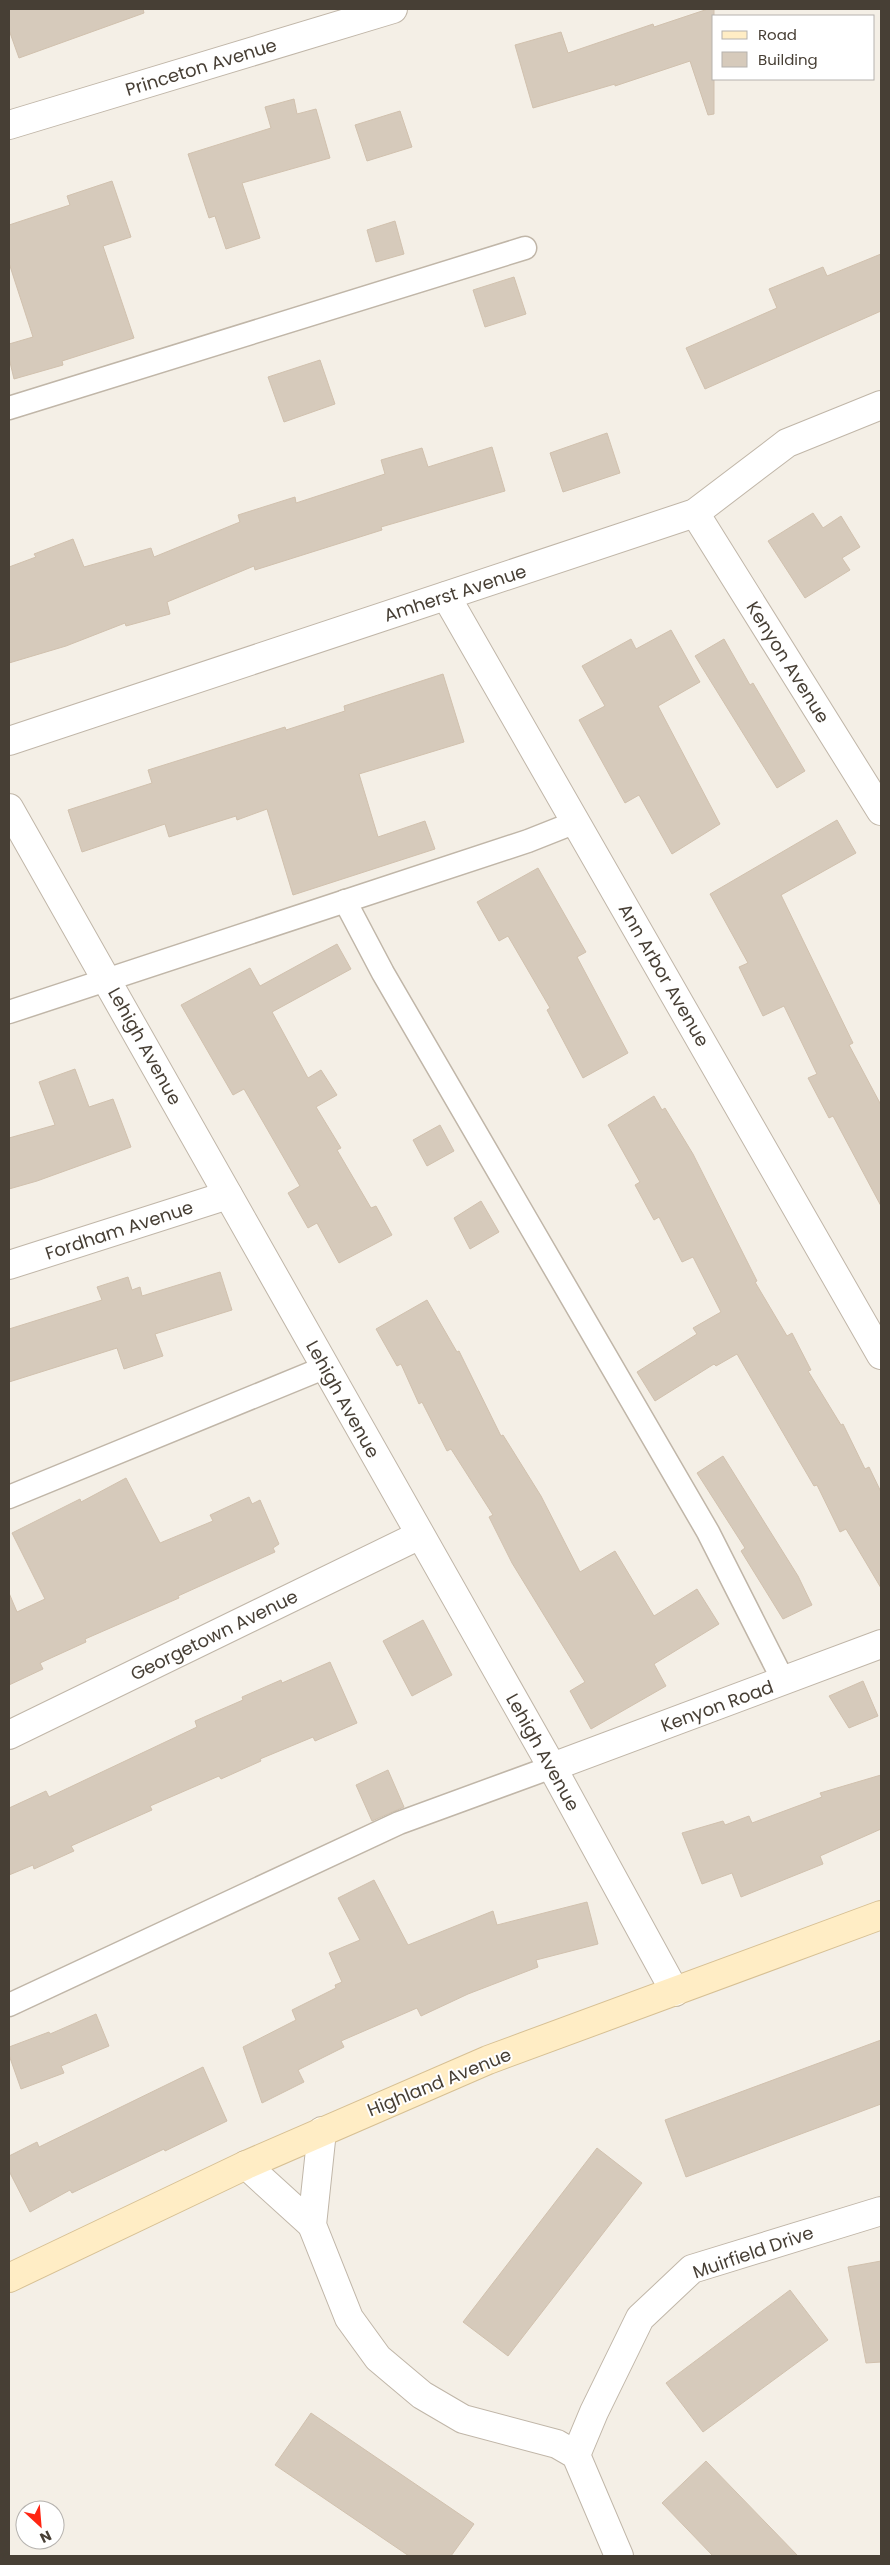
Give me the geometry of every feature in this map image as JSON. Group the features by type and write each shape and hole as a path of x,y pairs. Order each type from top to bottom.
{"street":[{"name":"Princeton Avenue","path":"9,125 380,11"},
{"name":"Amherst Avenue","path":"9,741 695,513 787,443 881,404"},
{"name":"Kenyon Avenue","path":"695,513 881,811"},
{"name":"Ann Arbor Avenue","path":"446,596 881,1355"},
{"name":"Lehigh Avenue","path":"9,808 552,1767 675,1992"},
{"name":"Fordham Avenue","path":"9,1266 228,1194"},
{"name":"Georgetown Avenue","path":"9,1735 420,1535"},
{"name":"Kenyon Road","path":"552,1767 784,1682 881,1644"},
{"name":"Highland Avenue","path":"9,2278 246,2165 488,2060 881,1915"},
{"path":"322,2131 312,2225 324,2259 350,2318 378,2358 422,2395 463,2419 557,2444 576,2455 619,2556"},
{"path":"246,2165 312,2225"},
{"name":"Muirfield Drive","path":"576,2455 594,2412 640,2318 692,2269 881,2211"}],"lane":[{"path":"9,408 525,248"},
{"path":"9,1012 528,841 576,822"},
{"path":"345,901 383,973 708,1532 784,1682"},
{"path":"9,1497 326,1367"},
{"path":"9,2005 399,1823 552,1767"}],"building":[{"path":"9,9 143,9 144,13 19,58 9,30"},
{"path":"708,9 714,9 714,15 712,15 712,80 714,80 714,114 708,115 690,61 615,86 615,84 533,108 515,45 561,32 568,53 653,24 654,27"},
{"path":"294,99 297,114 316,109 330,158 242,183 260,238 226,249 215,216 209,218 188,154 271,128 265,107"},
{"path":"400,111 412,147 367,161 355,125"},
{"path":"112,181 131,237 103,246 134,338 62,361 63,365 14,379 9,358 9,344 33,337 9,263 9,225 70,205 67,196"},
{"path":"395,221 404,254 376,262 367,230"},
{"path":"881,254 881,311 705,389 686,348 777,308 769,289 823,267 827,276"},
{"path":"514,277 526,314 485,327 473,290"},
{"path":"320,360 335,404 284,422 268,377"},
{"path":"607,433 620,473 563,492 550,453"},
{"path":"492,447 505,491 381,527 382,530 255,570 254,566 167,602 170,614 126,626 125,623 66,646 9,663 9,567 36,557 34,554 73,539 84,567 151,548 154,557 240,522 238,515 295,497 296,503 385,474 381,460 422,448 428,467"},
{"path":"813,513 823,528 841,516 860,547 842,558 850,570 805,598 768,541"},
{"path":"671,630 700,682 658,706 720,824 672,854 639,795 625,803 579,720 605,706 582,666 631,639 636,649"},
{"path":"724,639 750,685 753,683 805,771 777,788 695,656"},
{"path":"443,674 464,742 359,774 378,837 425,821 435,849 293,895 267,809 237,820 236,816 169,837 165,824 82,852 68,810 152,783 148,770 285,727 286,730 345,711 344,706"},
{"path":"837,820 856,853 781,895 853,1043 849,1045 881,1105 881,1206 833,1116 829,1118 808,1078 817,1074 784,1006 763,1016 739,967 748,963 710,894"},
{"path":"538,868 586,952 577,957 628,1053 583,1078 547,1010 550,1008 508,936 499,941 477,902"},
{"path":"337,944 351,969 272,1012 308,1078 321,1070 337,1095 316,1107 341,1148 337,1150 371,1208 376,1206 392,1235 339,1263 317,1223 308,1228 288,1193 300,1186 244,1089 233,1095 181,1005 250,968 260,986"},
{"path":"75,1069 89,1107 113,1099 131,1147 37,1181 9,1189 9,1138 55,1125 39,1082"},
{"path":"654,1096 662,1110 665,1108 693,1154 757,1281 755,1282 787,1336 792,1333 811,1370 808,1371 841,1425 843,1424 865,1469 869,1467 881,1492 881,1588 846,1529 840,1532 817,1485 814,1486 737,1354 716,1366 714,1364 655,1401 637,1372 697,1334 693,1328 721,1312 693,1257 682,1262 659,1217 654,1220 635,1185 640,1182 608,1125"},
{"path":"440,1125 454,1151 427,1166 413,1140"},
{"path":"481,1201 499,1232 470,1249 454,1218"},
{"path":"220,1272 232,1310 155,1334 163,1356 124,1369 117,1348 9,1382 9,1329 102,1300 97,1287 128,1277 132,1290 140,1287 142,1296"},
{"path":"427,1300 457,1352 459,1351 501,1436 503,1435 541,1496 580,1572 615,1551 654,1616 697,1589 719,1624 654,1664 666,1686 591,1729 570,1691 585,1682 512,1563 489,1517 493,1515 451,1449 447,1451 422,1402 419,1404 401,1364 397,1366 376,1329"},
{"path":"723,1456 798,1576 812,1605 783,1619 741,1551 745,1548 697,1473"},
{"path":"126,1478 160,1543 213,1521 210,1515 249,1497 252,1504 260,1500 279,1544 273,1548 275,1552 178,1596 179,1598 85,1639 86,1642 40,1663 43,1669 9,1685 9,1593 17,1612 45,1599 12,1533 80,1499 81,1502"},
{"path":"423,1620 452,1675 412,1696 383,1641"},
{"path":"330,1662 357,1723 315,1741 313,1737 260,1759 261,1761 221,1779 219,1776 150,1806 152,1810 71,1846 74,1851 34,1869 33,1865 9,1875 9,1808 46,1791 49,1797 197,1727 195,1721 243,1700 242,1697 281,1680 282,1683"},
{"path":"863,1681 878,1716 849,1728 829,1696"},
{"path":"388,1770 404,1807 372,1821 356,1785"},
{"path":"881,1775 881,1829 820,1856 823,1864 741,1897 732,1873 702,1884 682,1833 723,1821 725,1825 749,1816 752,1823 822,1797 820,1793"},
{"path":"374,1880 408,1945 493,1911 497,1925 587,1902 598,1944 536,1960 538,1967 468,1994 421,2016 417,2008 341,2041 344,2047 298,2070 304,2082 262,2103 243,2047 296,2020 292,2010 336,1988 335,1985 342,1982 329,1953 360,1940 338,1898"},
{"path":"96,2014 109,2046 61,2066 64,2073 21,2089 9,2055 9,2047 49,2032 50,2034"},
{"path":"881,2040 881,2104 686,2177 665,2120"},
{"path":"203,2067 227,2121 72,2193 70,2190 30,2212 9,2171 9,2156 37,2142 39,2147"},
{"path":"597,2148 642,2183 508,2356 463,2322"},
{"path":"881,2261 881,2362 866,2363 848,2267"},
{"path":"790,2290 828,2340 703,2432 666,2383"},
{"path":"311,2413 474,2524 451,2556 409,2556 275,2465"},
{"path":"706,2461 798,2556 713,2556 662,2503"}]}
